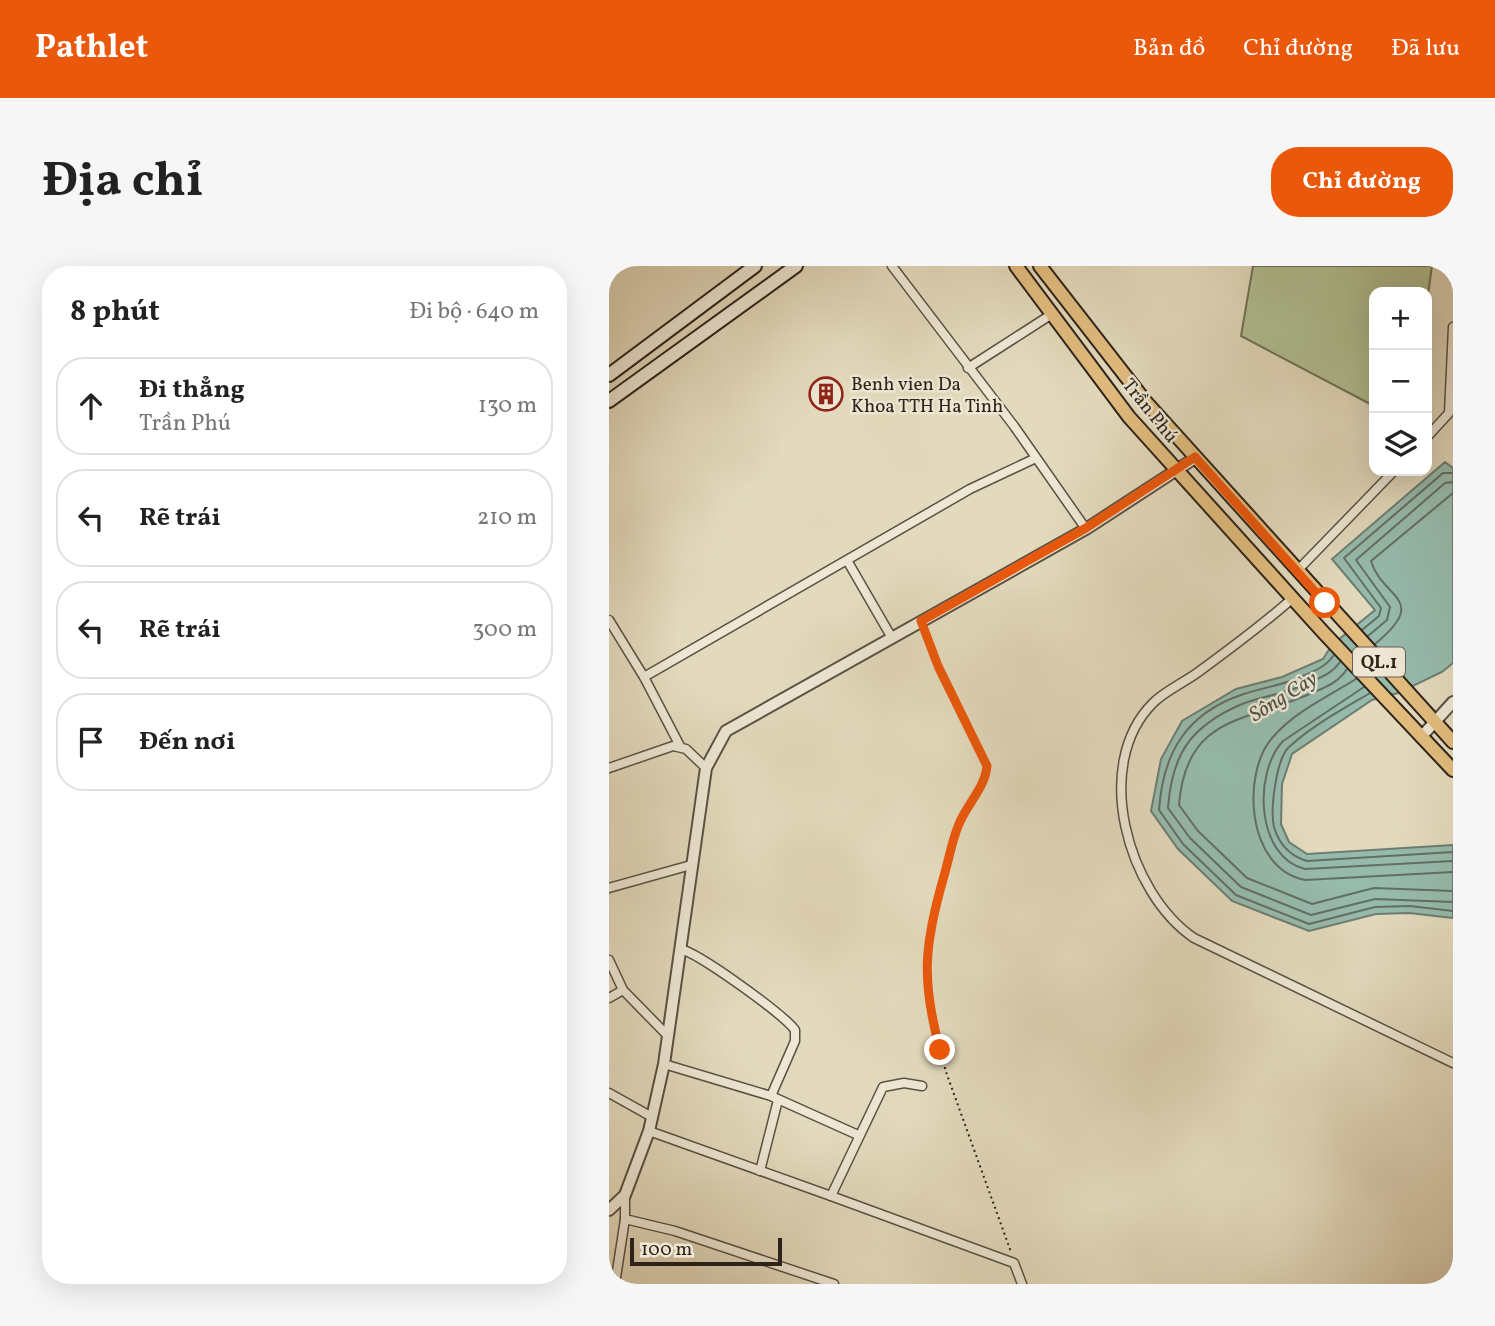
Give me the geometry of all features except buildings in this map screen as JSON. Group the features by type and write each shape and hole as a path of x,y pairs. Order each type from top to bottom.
{"main road":[{"path":"609,375 755,266"},
{"path":"609,401 796,266"},
{"name":"Trần Phú","path":"1016,266 1129,416 1421,737"},
{"name":"Trần Phú","path":"1040,266 1118,371 1338,618 1436,723"},
{"name":"QL.1","path":"1436,723 1453,742"},
{"name":"QL.1","path":"1421,737 1453,770"}],"street":[{"path":"892,266 1086,528"},
{"path":"968,368 1052,314"},
{"path":"1432,432 1449,413 1453,327"},
{"path":"615,1284 625,1219 625,1195 649,1132 664,1063 706,768 726,731 1086,528 1195,457"},
{"path":"644,677 848,562 970,489 1036,458"},
{"path":"1297,571 1389,476"},
{"path":"848,562 893,638"},
{"path":"1293,598 1249,636 1154,701 1141,717 1130,739 1123,778 1123,817 1135,861 1161,909 1194,938 1453,1063"},
{"path":"609,620 644,677 680,746 706,768"},
{"path":"1421,737 1453,702"},
{"path":"609,768 680,746"},
{"path":"609,888 691,865"},
{"path":"680,949 745,990 795,1030 795,1041 775,1098 760,1171"},
{"path":"609,960 623,990 667,1036"},
{"path":"609,998 623,990"},
{"path":"664,1063 775,1098 858,1135"},
{"path":"831,1196 883,1087 904,1083 922,1086"},
{"path":"609,1093 652,1117"},
{"path":"649,1132 1014,1264 1022,1284"},
{"path":"609,1210 625,1195"},
{"path":"625,1219 675,1231 834,1284"}],"path":[{"path":"921,621 943,679 987,766 986,779 958,825 934,911 925,975 928,1006 946,1072 1014,1264"}],"shaded area":[{"path":"1253,266 1432,266 1429,287 1369,287 1369,403 1241,336"}],"water":[{"name":"Sông Cày","path":"1445,462 1453,468 1453,663 1442,672 1398,693 1372,700 1292,754 1282,784 1281,824 1289,842 1307,854 1453,845 1453,918 1409,913 1376,914 1309,931 1232,901 1178,849 1151,811 1161,759 1182,721 1236,689 1282,677 1323,659 1332,645 1375,610 1332,559 1429,476 1432,476"}],"place":[{"name":"Benh vien Da Khoa TTH Ha Tinh","path":"826,394"}],"route":[{"path":"940,1050 928,1006 925,975 928,940 958,825 986,779 987,766 960,716 921,621 1086,528 1195,457 1325,603"}]}
